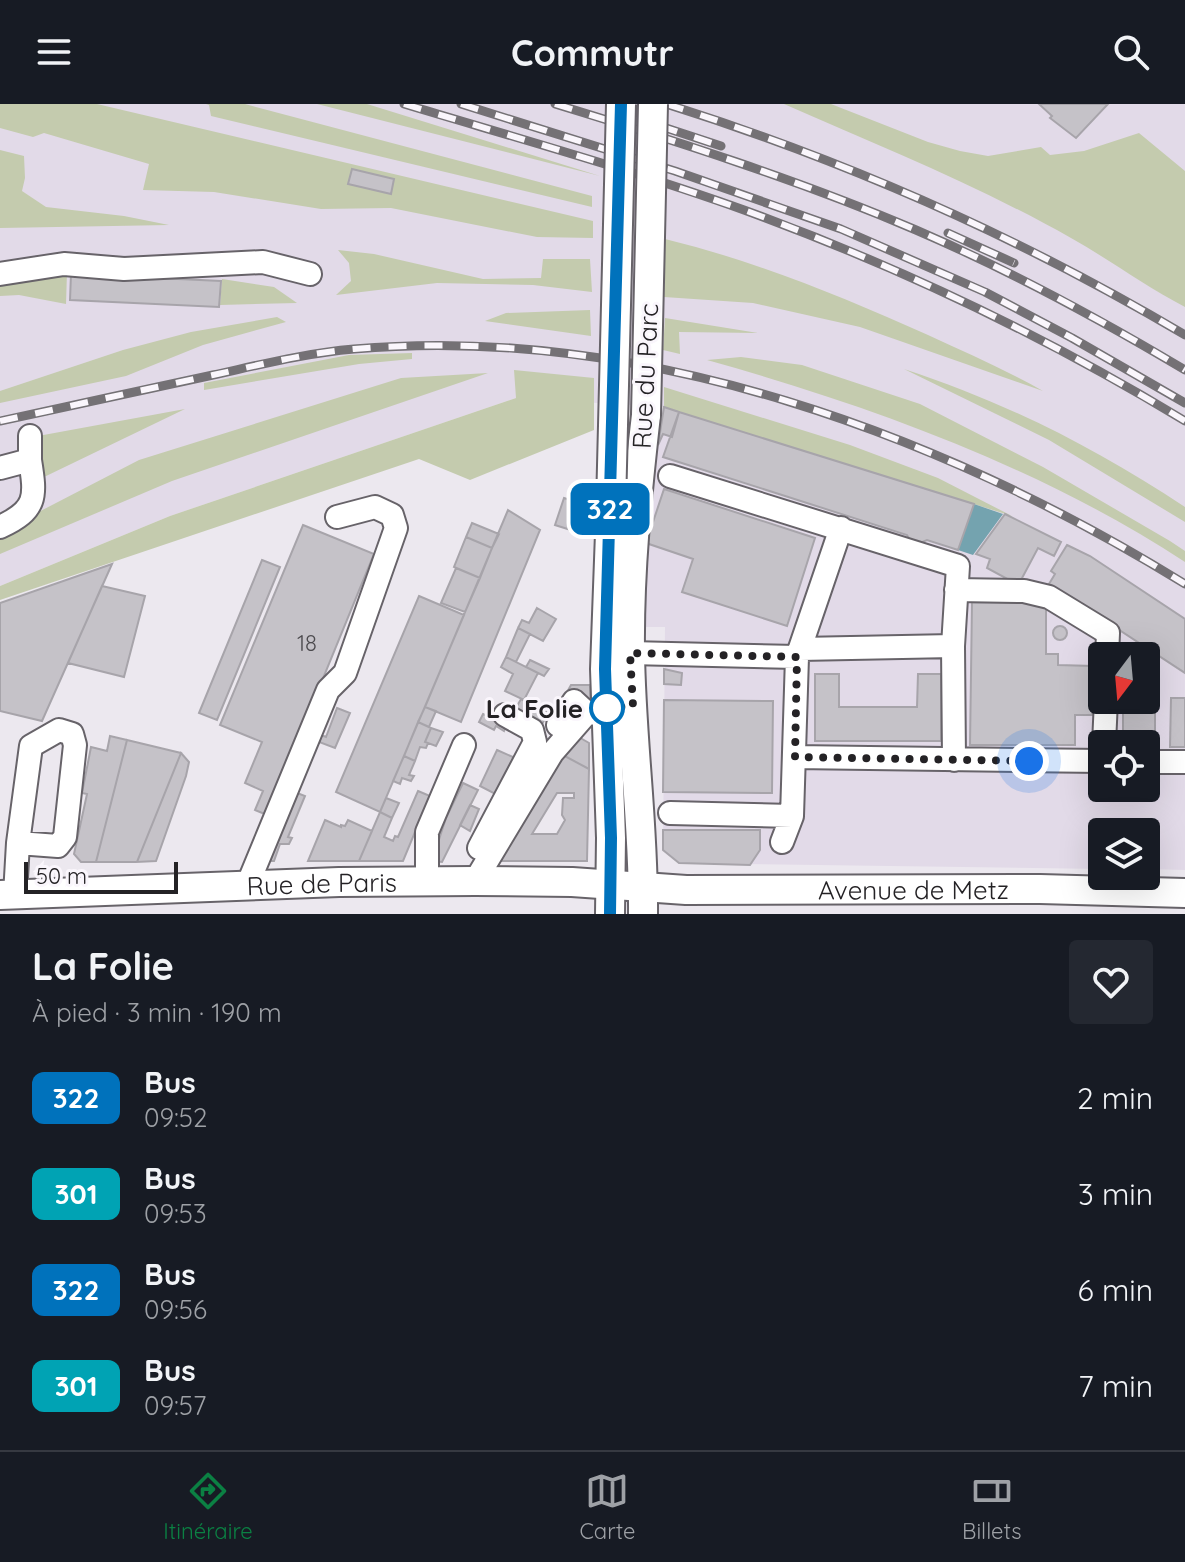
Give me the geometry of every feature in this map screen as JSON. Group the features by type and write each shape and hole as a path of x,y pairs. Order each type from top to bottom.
{"main road":[{"name":"Rue du Parc","path":"621,104 623,506 643,900"},
{"name":"Rue du Parc","path":"610,914 611,838 597,714 623,506 646,415 653,104"},
{"name":"Rue de Paris","path":"8,895 468,881 609,885 643,900"},
{"name":"Avenue de Metz","path":"643,900 686,890 1040,889 1185,893"}],"lane":[{"path":"0,274 64,264 124,269 263,262 310,274"},
{"path":"0,527 17,519 31,506 34,495 30,436"},
{"path":"0,468 30,460"},
{"path":"670,476 958,566 953,646 954,760"},
{"path":"247,886 328,690 345,673 396,528 392,515 375,507 337,517"},
{"path":"782,842 792,816 799,653 841,528"},
{"path":"956,590 1024,591 1049,597 1108,633 1108,642"},
{"path":"630,653 799,653 953,646"},
{"path":"468,881 552,753 597,714 574,701 558,725"},
{"path":"468,881 535,742 532,730 505,715"},
{"path":"8,895 31,746 59,730 72,734 75,745 65,837 58,846 18,843"},
{"path":"427,882 427,832 464,745"},
{"path":"795,757 1088,761"},
{"path":"1160,762 1185,762"},
{"path":"670,813 792,816"}],"shaded area":[{"path":"0,104 1185,104 1185,870 1160,869 1160,818 1088,818 1088,869 679,863 663,850 665,627 642,627 646,543 663,407 516,398 170,516 0,586"}],"green space":[{"path":"0,104 97,104 593,221 593,238 537,237 391,208 321,209 214,192 143,190 149,164 44,133 33,137 0,128"},
{"path":"206,104 245,104 592,196 592,207 211,116"},
{"path":"317,104 367,104 600,176"},
{"path":"784,104 831,104 928,142 988,156 1041,147 1050,155 1084,151 1139,133 1185,171 1185,307 1071,238 1001,201"},
{"path":"0,150 24,156 22,191 46,207 169,225 0,228"},
{"path":"665,239 733,258 831,294 957,348 1043,391 860,327 753,303 664,297"},
{"path":"338,250 374,254 483,279 541,278 543,259 590,259 592,292 533,285 437,283 336,295 351,281 349,263"},
{"path":"67,272 66,304 19,295 0,296 0,281"},
{"path":"222,279 274,287 297,303 220,305"},
{"path":"590,310 591,336 485,321 506,313"},
{"path":"277,317 286,322 203,345 126,376 0,403 0,391 123,350 191,332"},
{"path":"665,318 758,333 679,332 680,354 663,350"},
{"path":"412,353 412,359 359,364 204,390 204,383 349,355"},
{"path":"741,357 802,365 920,404 1043,467 1170,541 1185,551 1185,562 1073,497 954,443 831,398 707,360"},
{"path":"904,369 979,396 1083,446 1185,507 1185,522 1049,440"},
{"path":"514,370 594,378 594,430 470,480 419,459 0,600 0,586 170,516 516,398"},
{"path":"488,373 172,481 0,554 0,532 139,460 401,378"},
{"path":"664,387 850,445 938,478 1012,516 664,407"},
{"path":"185,409 42,478 38,436"}],"water":[{"path":"974,504 1003,514 973,555 958,550"}],"building":[{"path":"1039,104 1108,104 1076,138 1050,118 1052,116"},
{"path":"352,169 394,179 391,194 348,184"},
{"path":"71,274 221,281 219,307 70,300"},
{"path":"664,407 679,412 672,437 663,434 658,445"},
{"path":"679,412 974,504 958,550 927,540 920,543 910,540 907,535 663,457"},
{"path":"664,489 815,538 787,626 682,592 693,559 646,543"},
{"path":"564,498 585,505 577,532 555,525"},
{"path":"508,510 540,530 461,722 425,707"},
{"path":"1005,514 1061,542 1054,556 1038,548 1021,580 1011,581 987,568 990,559 976,554"},
{"path":"472,523 499,534 492,548 466,537"},
{"path":"303,525 374,554 267,815 255,810 263,791 245,783 262,742 220,725"},
{"path":"466,537 492,548 480,578 454,567"},
{"path":"1067,545 1090,556 1185,619 1185,673 1160,657 1160,642 1138,642 1049,584 1055,574 1051,571"},
{"path":"262,560 280,567 217,720 199,713"},
{"path":"112,564 42,721 0,711 0,603"},
{"path":"456,568 480,578 465,612 441,603"},
{"path":"102,586 145,596 124,677 68,663"},
{"path":"419,596 464,615 380,812 336,792"},
{"path":"972,602 1046,603 1046,654 1058,654 1058,665 1088,666 1088,714 1092,715 1075,715 1075,745 970,745"},
{"path":"537,608 556,619 543,641 518,628 522,620 529,623"},
{"path":"1060,626 1067,633 1060,640 1053,633"},
{"path":"518,628 530,634 516,662 506,657"},
{"path":"506,657 538,673 524,700 505,691 513,674 501,667"},
{"path":"530,660 549,669 544,676 526,667"},
{"path":"664,669 682,673 681,685 664,684"},
{"path":"815,674 839,674 839,707 917,707 918,674 941,674 941,741 815,741"},
{"path":"571,685 590,685 590,698 560,734 549,724"},
{"path":"1171,698 1185,698 1185,747 1170,747"},
{"path":"521,699 548,713 540,728 513,713"},
{"path":"664,700 773,701 772,793 663,792"},
{"path":"425,707 436,711 429,727 418,722"},
{"path":"337,708 350,713 335,748 319,742 321,735 326,737"},
{"path":"483,714 506,726 504,731 496,726 494,730 479,722"},
{"path":"1123,714 1155,714 1155,730 1123,730"},
{"path":"418,722 431,728 425,742 428,743 426,748 420,747 415,761 404,756"},
{"path":"431,728 443,732 436,746 425,742"},
{"path":"110,736 127,740 96,862 81,862 74,854 87,794 82,793 91,747 107,751"},
{"path":"577,736 589,743 589,769 561,754"},
{"path":"127,740 181,753 137,862 96,862"},
{"path":"497,750 522,761 503,798 480,786"},
{"path":"181,753 189,762 186,776 156,861 137,862"},
{"path":"561,754 589,769 587,861 495,861","holes":["557,793 574,793 574,798 563,798 562,815 565,820 557,834 532,834"]},
{"path":"404,756 415,761 409,775 414,776 411,781 402,778 400,784 393,781"},
{"path":"463,783 478,790 442,862 432,861 446,818"},
{"path":"292,791 305,796 288,837 292,838 289,844 280,844 274,861 263,861"},
{"path":"418,791 430,796 403,861 359,861 380,812 392,818 384,837 393,841 395,836 398,837"},
{"path":"386,798 399,803 392,818 380,812"},
{"path":"470,805 479,809 470,831 460,825"},
{"path":"325,820 341,827 348,820 372,831 359,861 308,861"},
{"path":"663,830 760,830 760,850 750,865 679,863 663,850"}],"railway":[{"path":"404,104 702,195 858,255 1025,332 1185,421"},
{"path":"461,104 675,171 841,229 985,292 1185,403"},
{"path":"555,104 782,178 916,230 1053,296 1185,370"},
{"path":"666,104 801,150 932,204 1060,266 1185,335"},
{"path":"660,126 721,146"},
{"path":"948,233 1014,263"},
{"path":"0,421 336,351 462,346 571,354 679,373 786,401 891,437 993,480 1091,530 1185,584"}],"bus line":[{"name":"322","path":"610,914 611,838 605,669 621,104"}],"place":[{"name":"La Folie","path":"607,708"}],"route":[{"path":"607,708 633,706 630,653 797,657 795,757 1029,761"}]}
